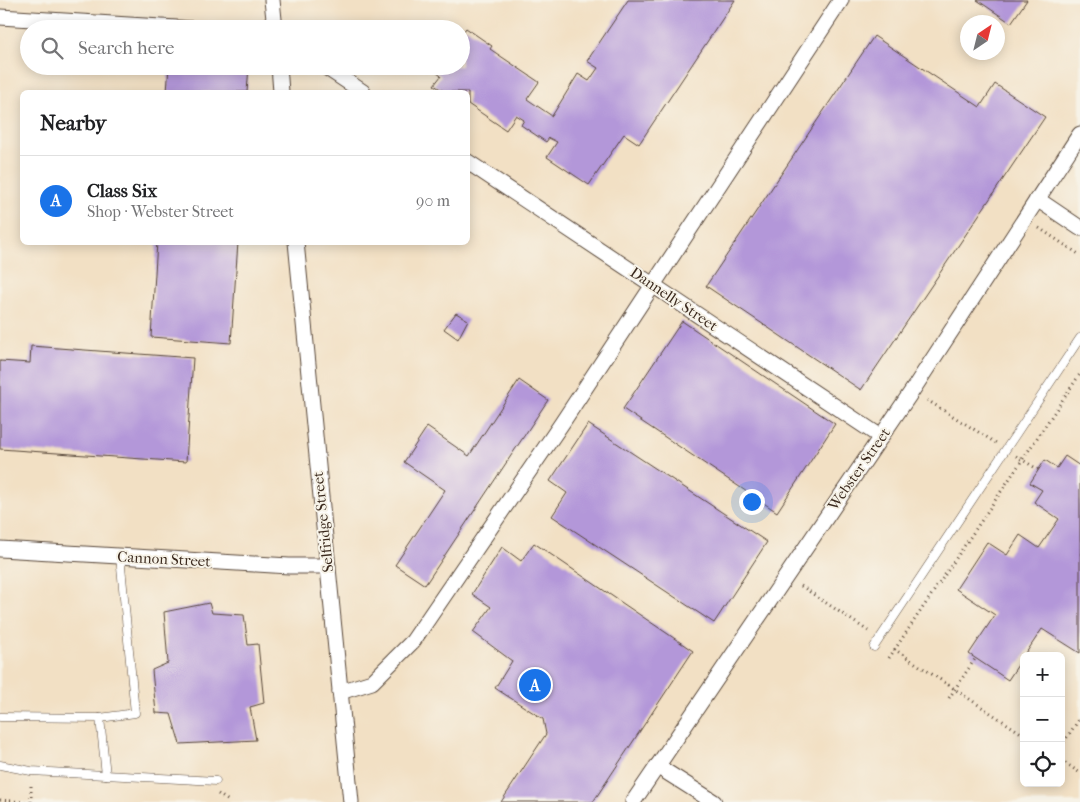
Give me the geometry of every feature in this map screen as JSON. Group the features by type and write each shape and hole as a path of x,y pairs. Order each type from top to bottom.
{"street":[{"path":"272,0 274,20"},
{"path":"340,692 372,682 413,641 653,285 841,0"},
{"path":"0,17 48,20"},
{"path":"280,75 282,90"},
{"path":"338,75 360,90"},
{"name":"Webster Street","path":"633,802 912,391 1080,134"},
{"name":"Dannelly Street","path":"470,163 881,437"},
{"path":"1037,199 1080,228"},
{"name":"Selfridge Street","path":"296,245 351,802"},
{"name":"Cannon Street","path":"0,549 288,566 328,566"},
{"path":"658,766 714,802"}],"lane":[{"path":"874,647 1080,338"},
{"path":"0,717 100,718 135,713 120,556"},
{"path":"100,718 106,775"},
{"path":"0,765 32,771 216,781"}],"path":[{"path":"1024,218 1080,255"},
{"path":"889,658 1080,374"},
{"path":"912,391 1039,470"},
{"path":"786,576 1020,732"},
{"path":"949,698 975,659"},
{"path":"1064,742 1080,718"},
{"path":"1065,763 1080,773"},
{"path":"0,800 25,802"}],"building":[{"path":"628,0 735,0 639,144 624,134 589,185 547,157 557,142 549,138 546,142 521,125 524,120 516,115 506,130 470,105 470,90 442,90 434,85 441,76 440,75 470,75 470,31 492,46 490,49 539,82 527,99 552,116 578,74 589,81 598,68 587,61"},
{"path":"977,0 1027,0 1011,23 1005,19 1005,15 999,15"},
{"path":"874,36 980,107 995,84 1045,117 861,390 706,286"},
{"path":"168,75 248,75 247,90 167,90"},
{"path":"157,245 238,245 231,343 151,337"},
{"path":"456,313 468,320 458,339 444,329"},
{"path":"682,321 835,424 777,512 623,409"},
{"path":"31,346 193,358 186,462 0,449 0,361 30,363"},
{"path":"519,380 548,400 425,585 395,565 445,490 404,462 427,427 469,456"},
{"path":"588,424 767,542 714,623 552,516 567,493 550,481"},
{"path":"1065,456 1080,466 1080,653 1042,629 1027,652 1020,652 1020,662 1008,680 969,654 995,615 956,589 987,542 1007,555 1020,535 1039,548 1059,519 1034,502 1042,490 1030,483 1045,460 1057,468"},
{"path":"534,543 693,651 593,802 501,802 546,734 543,719 495,688 512,661 473,632 491,607 472,594 502,547 521,561"},
{"path":"209,603 212,613 244,615 248,645 258,644 264,703 250,707 256,740 180,744 171,714 156,713 152,670 168,663 164,612"}],"place":[{"name":"Class Six","path":"535,685"}]}
